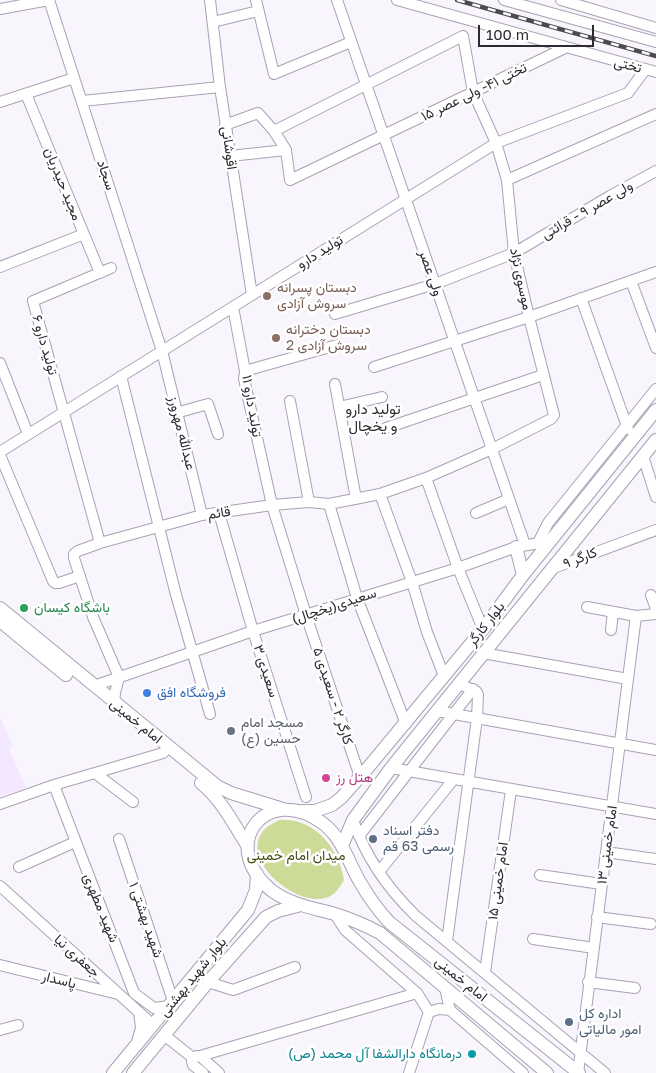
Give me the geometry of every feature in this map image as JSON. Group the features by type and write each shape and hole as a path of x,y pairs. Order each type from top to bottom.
{"main road":[{"name":"بلوار کارگر","path":"291,810 315,811 332,804 341,798 363,774 483,630 523,575 656,410"},
{"name":"بلوار کارگر","path":"342,846 353,820 390,768 656,440"},
{"path":"521,546 523,575"},
{"name":"امام خمینی","path":"0,608 114,703 212,792 222,804 247,845"},
{"name":"امام خمینی","path":"0,621 165,750 217,786 231,793 291,810"},
{"path":"363,774 361,783 363,787 371,788 381,782"},
{"path":"222,804 231,793"},
{"path":"302,905 277,895 256,874 247,845 252,827 257,821 270,813 291,810 312,816 324,824 342,846"},
{"name":"امام خمینی","path":"342,846 359,881 389,922 578,1073"},
{"name":"بلوار شهید بهشتی","path":"113,1073 250,906 256,890 256,874"},
{"path":"250,906 256,904 262,906 266,911 266,917"},
{"name":"امام خمینی","path":"302,905 358,922 380,933 547,1073"},
{"name":"بلوار شهید بهشتی","path":"133,1073 208,982 266,917 278,911 302,905"},
{"path":"153,1025 164,1035"}],"street":[{"path":"0,8 49,0"},
{"name":"سجاد","path":"49,0 162,351"},
{"name":"اقوشانی","path":"210,0 220,87 252,295"},
{"path":"256,0 274,74 352,42"},
{"name":"ولی عصر","path":"337,0 509,499 521,546"},
{"name":"تختی","path":"397,0 656,72"},
{"path":"504,0 656,42"},
{"path":"561,0 656,28"},
{"path":"581,5 598,0"},
{"path":"213,22 258,11"},
{"name":"موسوی نژاد","path":"366,85 463,36 473,92 496,142 507,180 514,253 554,415"},
{"name":"تختی ۴۱- ولی عصر ۱۵","path":"286,150 290,180 565,48"},
{"name":"تولید دارو","path":"0,453 496,142 628,93 645,70"},
{"path":"0,102 74,78"},
{"path":"274,131 366,85"},
{"path":"82,102 220,87"},
{"name":"مجید حیدریان","path":"26,94 100,274"},
{"path":"226,125 258,113 274,131 286,150 230,156"},
{"path":"507,180 656,114"},
{"name":"ولی عصر ۹ - قرائتی","path":"335,314 435,284 514,253 656,171"},
{"path":"0,267 84,234"},
{"name":"تولید دارو ۶","path":"65,412 33,302 111,268"},
{"path":"374,367 529,317 656,272"},
{"path":"631,280 656,348"},
{"path":"581,298 633,439"},
{"name":"تولید دارو ۱۱","path":"233,307 245,371 244,379 272,505 306,615"},
{"path":"245,371 337,344"},
{"name":"عبدالله مهرورز","path":"162,351 202,515"},
{"path":"0,363 28,434"},
{"path":"386,428 543,375"},
{"path":"121,376 175,591 210,714"},
{"path":"335,384 356,499"},
{"path":"538,543 548,523 656,389"},
{"path":"339,407 382,397"},
{"path":"290,401 309,502"},
{"path":"176,413 208,404 218,434"},
{"path":"65,412 100,542"},
{"name":"قائم","path":"119,677 94,617 80,576 74,554 78,551 100,542 202,515 272,505 309,502 329,504 380,494 426,478 492,450 551,419 554,415"},
{"path":"0,453 53,581 59,583 80,576"},
{"path":"643,456 656,497"},
{"path":"426,478 458,568 483,630"},
{"path":"380,494 444,676"},
{"path":"476,513 509,499"},
{"path":"329,504 358,598 406,724"},
{"name":"سعیدی ۳","path":"219,512 253,631 306,797"},
{"name":"کارگر ۹","path":"551,569 656,530"},
{"name":"سعیدی(یخچال)","path":"94,686 253,631 458,568 521,546 551,541"},
{"path":"651,595 656,609"},
{"path":"587,607 636,616 656,614"},
{"path":"611,630 613,612"},
{"name":"کارگر ۲ - سعیدی ۵","path":"306,615 363,774"},
{"name":"امام خمینی ۱۳","path":"578,1073 588,982 621,743 636,616"},
{"path":"483,653 628,679"},
{"path":"114,703 119,677"},
{"path":"447,941 477,718 478,695 476,691 460,684"},
{"path":"359,836 473,690"},
{"path":"437,711 656,750"},
{"path":"0,804 165,750"},
{"path":"390,768 656,814"},
{"path":"95,774 133,802"},
{"path":"382,868 452,780"},
{"name":"شهید مطهری","path":"54,785 127,996"},
{"name":"امام خمینی ۱۵","path":"485,972 511,790"},
{"path":"353,820 378,873 398,898 416,916 605,1073"},
{"name":"شهید بهشتی ۱","path":"119,839 171,1003"},
{"path":"19,867 75,842"},
{"path":"606,852 656,859"},
{"path":"540,875 601,884"},
{"name":"جعفری نیا","path":"0,886 127,996 139,1012 153,1025"},
{"path":"335,914 345,930 417,992 429,1012 409,1073"},
{"path":"597,917 650,924"},
{"path":"533,940 594,948"},
{"name":"پاسدار","path":"0,965 127,996"},
{"path":"208,982 233,990 295,968"},
{"path":"588,982 635,988"},
{"path":"445,988 450,1010"},
{"path":"202,1073 193,1065 192,1061 196,1057 417,992"},
{"path":"127,996 154,1008 171,1003"},
{"path":"429,1012 439,1009 450,1010 523,1073"},
{"path":"131,1051 140,1033 141,1022 139,1012"},
{"path":"0,1030 18,1025"},
{"path":"164,1035 219,1073"}],"shaded area":[{"path":"0,716 13,747 9,748 26,788 0,796"}],"green space":[{"name":"میدان امام خمینی","path":"279,820 292,820 314,829 330,846 337,857 344,880 334,894 320,899 306,897 291,891 266,870 259,857 258,843 263,831"}],"railway":[{"path":"457,0 656,56"}],"place":[{"name":"دبستان پسرانه سروش آزادی","path":"267,296"},
{"name":"دبستان دخترانه سروش آزادی 2","path":"276,338"},
{"name":"باشگاه کیسان","path":"24,608"},
{"name":"فروشگاه افق","path":"147,693"},
{"name":"مسجد امام حسین (ع)","path":"231,731"},
{"name":"هتل رز","path":"326,778"},
{"name":"دفتر اسناد رسمی 63 قم","path":"373,839"},
{"name":"اداره کل امور مالیاتی","path":"569,1022"},
{"name":"درمانگاه دارالشفا آل محمد (ص)","path":"472,1054"}],"district":[{"name":"تولید دارو و یخچال","path":"373,418"}]}
